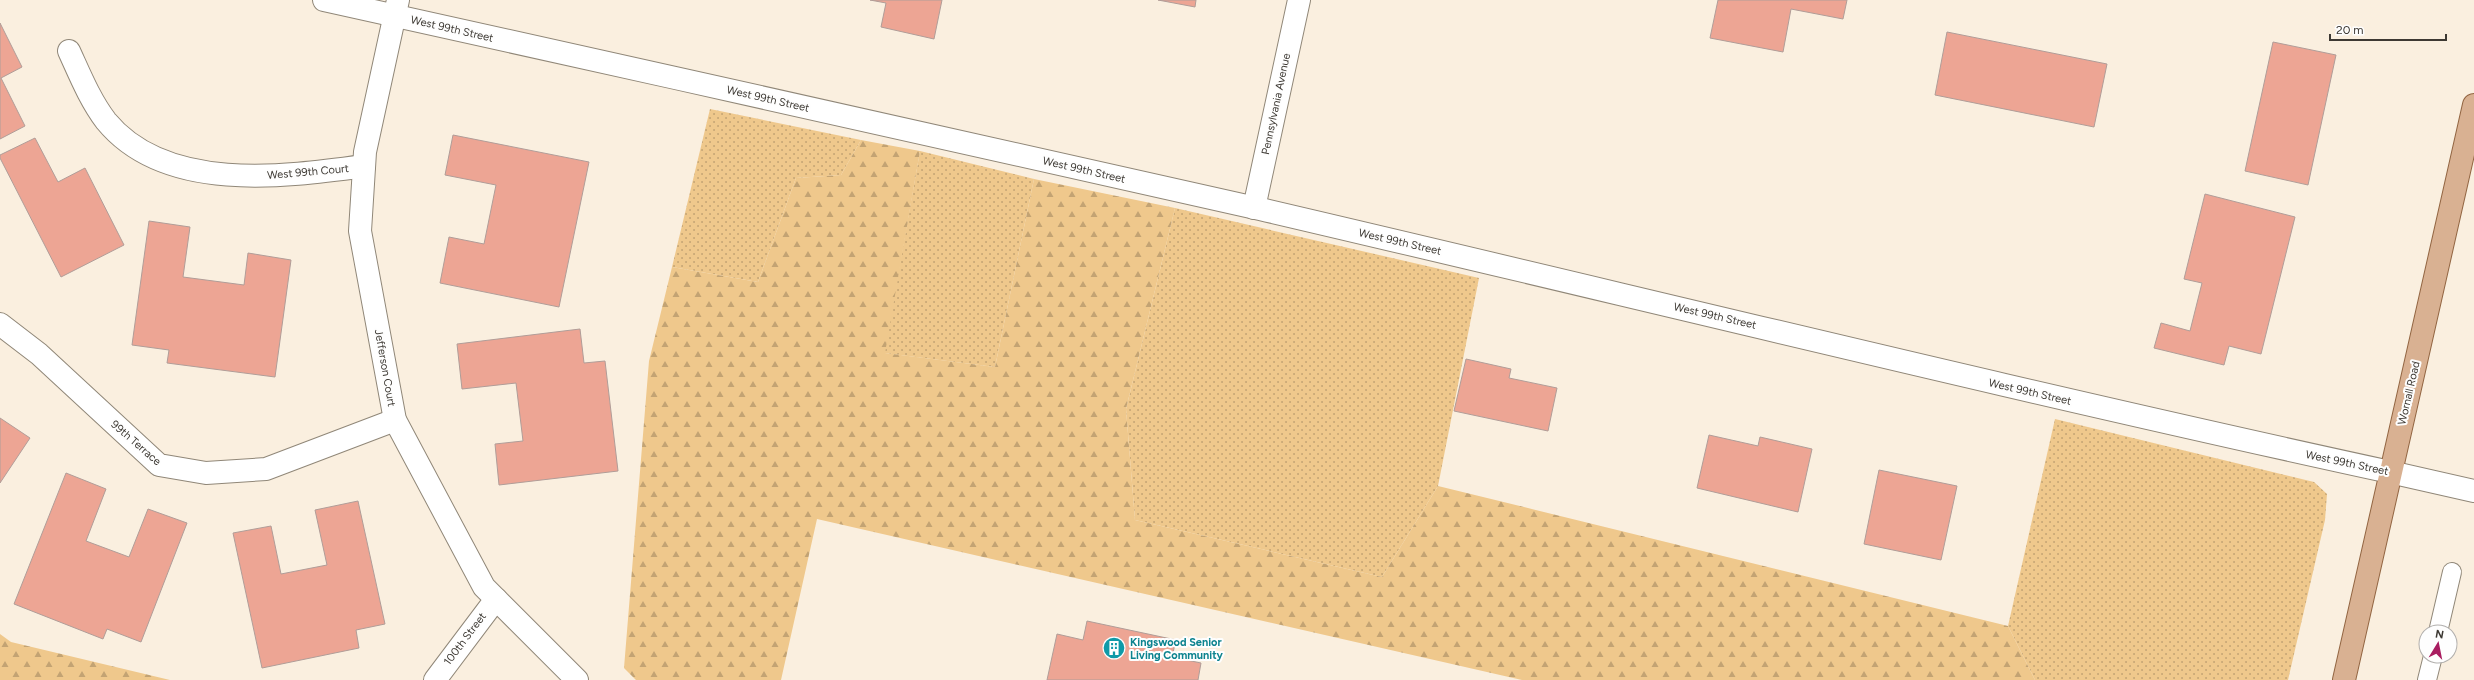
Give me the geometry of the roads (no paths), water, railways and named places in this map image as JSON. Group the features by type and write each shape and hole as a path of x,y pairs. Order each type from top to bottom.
{"main road":[{"name":"Wornall Road","path":"2344,680 2474,105"}],"street":[{"name":"West 99th Street","path":"324,0 397,8 1790,333 2052,398 2474,491"},
{"name":"Pennsylvania Avenue","path":"1254,208 1299,0"},
{"name":"Jefferson Court","path":"397,8 365,152 360,230 395,420 484,587 577,680"},
{"name":"West 99th Court","path":"68,51 89,95 107,121 139,150 179,167 218,174 260,176 302,174 364,166"},
{"name":"99th Terrace","path":"0,324 39,354 159,466 206,473 266,469 395,420"},
{"name":"100th Street","path":"435,680 496,599"}],"lane":[{"path":"2440,624 2452,572"},
{"path":"2427,680 2431,664"}],"place":[{"name":"Kingswood Senior Living Community","path":"1114,648"}]}
